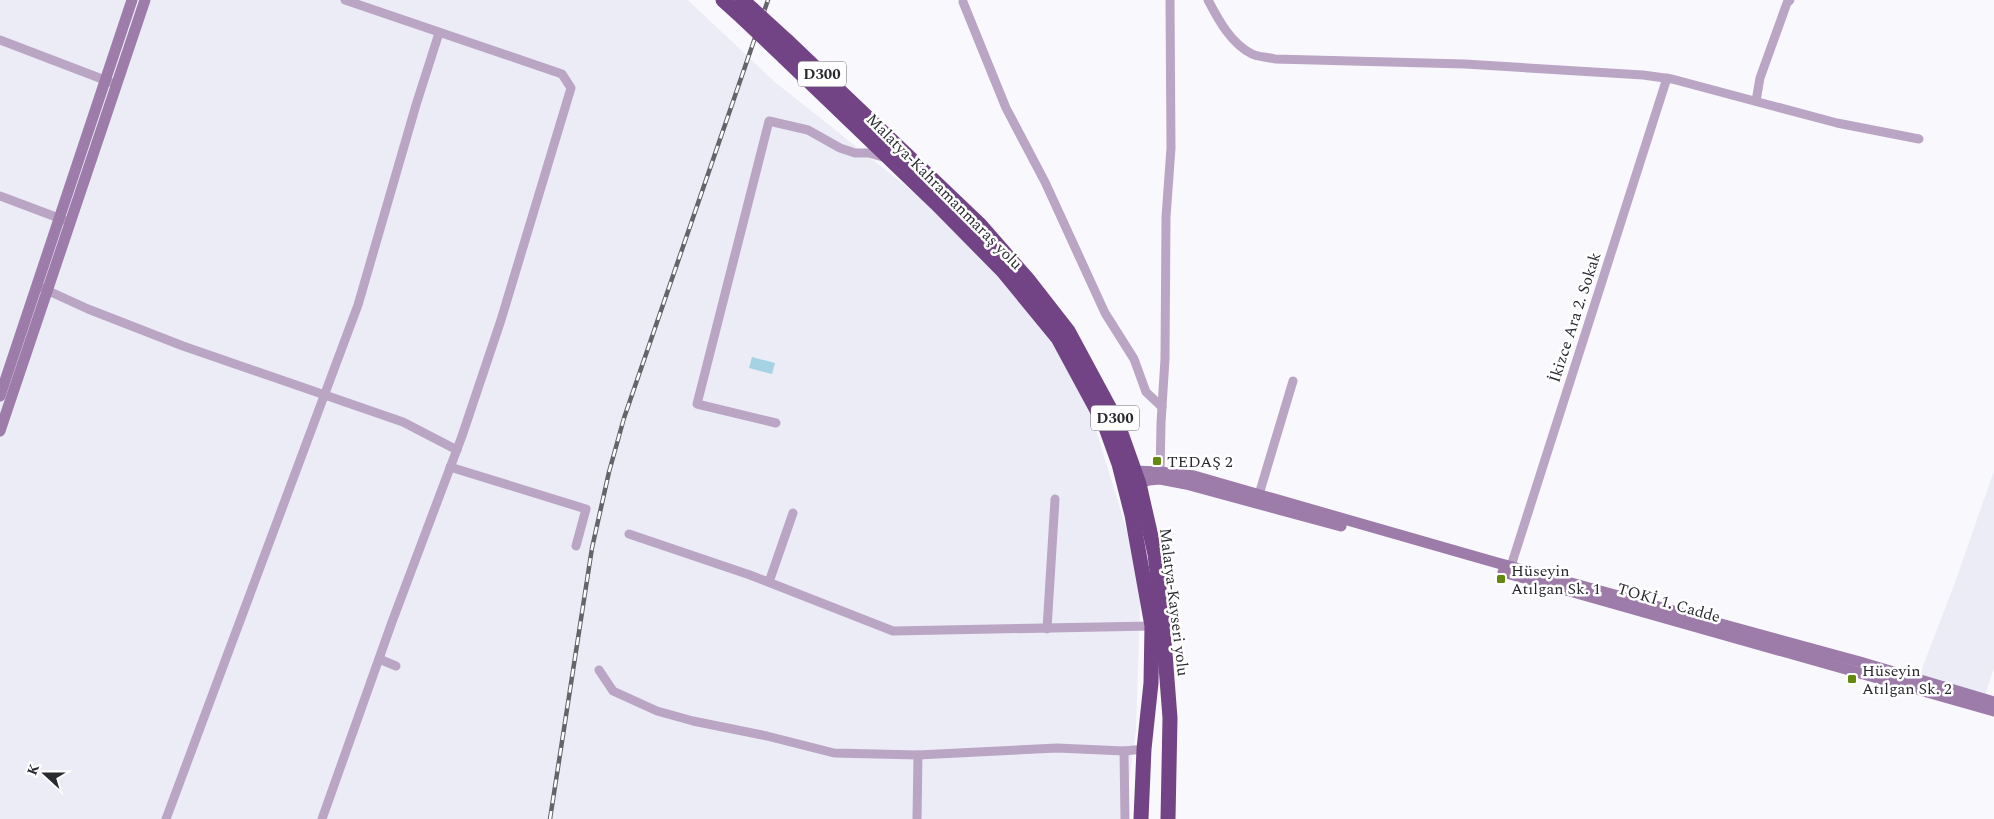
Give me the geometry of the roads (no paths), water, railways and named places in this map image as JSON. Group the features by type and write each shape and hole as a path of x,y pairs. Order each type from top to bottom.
{"highway":[{"name":"Malatya-Kahramanmaraş yolu","path":"723,0 746,9 784,57 936,203 1003,271 1058,338 1104,425 1119,464 1132,515 1152,626 1151,683 1144,749 1140,819"},
{"name":"Malatya-Kayseri yolu","path":"746,9 787,41 980,225 1029,281 1072,339 1118,422 1137,478 1155,554 1162,614 1170,718 1168,819"}],"main road":[{"path":"0,432 71,222 112,82 132,0"},
{"path":"0,396 60,218 145,0"},
{"path":"1137,478 1149,480 1160,475"},
{"name":"TOKİ 1. Cadde","path":"1160,475 1510,566 1860,662 1994,702"},
{"name":"TOKİ 1. Cadde","path":"1258,499 1994,712"}],"street":[{"path":"322,819 457,450 501,320 571,88 562,74 345,0"},
{"path":"1160,475 1165,359 1166,217 1171,148 1170,0"},
{"path":"1208,0 1219,20 1237,43 1252,55 1275,58 1465,64 1643,74 1667,78 1837,123 1919,139"},
{"path":"1756,101 1760,78 1787,3 1790,0"},
{"path":"963,2 1006,108 1045,182 1105,313 1134,359 1146,392 1162,407"},
{"path":"166,819 358,305 439,32"},
{"path":"0,40 112,82"},
{"name":"İkizce Ara 2. Sokak","path":"1510,566 1667,78"},
{"path":"776,423 697,404 769,121 808,130 840,148 855,153 870,153 889,158"},
{"path":"0,196 71,222"},
{"path":"37,285 88,309 183,346 325,397 402,422 457,450"},
{"path":"1258,499 1293,382"},
{"path":"450,467 586,509 576,546"},
{"path":"1047,629 1055,499"},
{"path":"769,582 793,513"},
{"path":"629,534 769,582 893,631 1152,626"},
{"path":"379,659 396,666"},
{"path":"599,670 612,690 657,711 834,753 918,755 1057,748 1144,749"},
{"path":"1124,750 1125,819"},
{"path":"917,819 918,755"}],"water":[{"path":"752,357 775,363 772,374 749,368"}],"railway":[{"path":"550,819 592,548 609,472 624,418 768,0"}],"place":[{"name":"TEDAŞ 2","path":"1157,461"},
{"name":"Hüseyin Atılgan Sk. 1","path":"1501,579"},
{"name":"Hüseyin Atılgan Sk. 2","path":"1852,679"}]}
